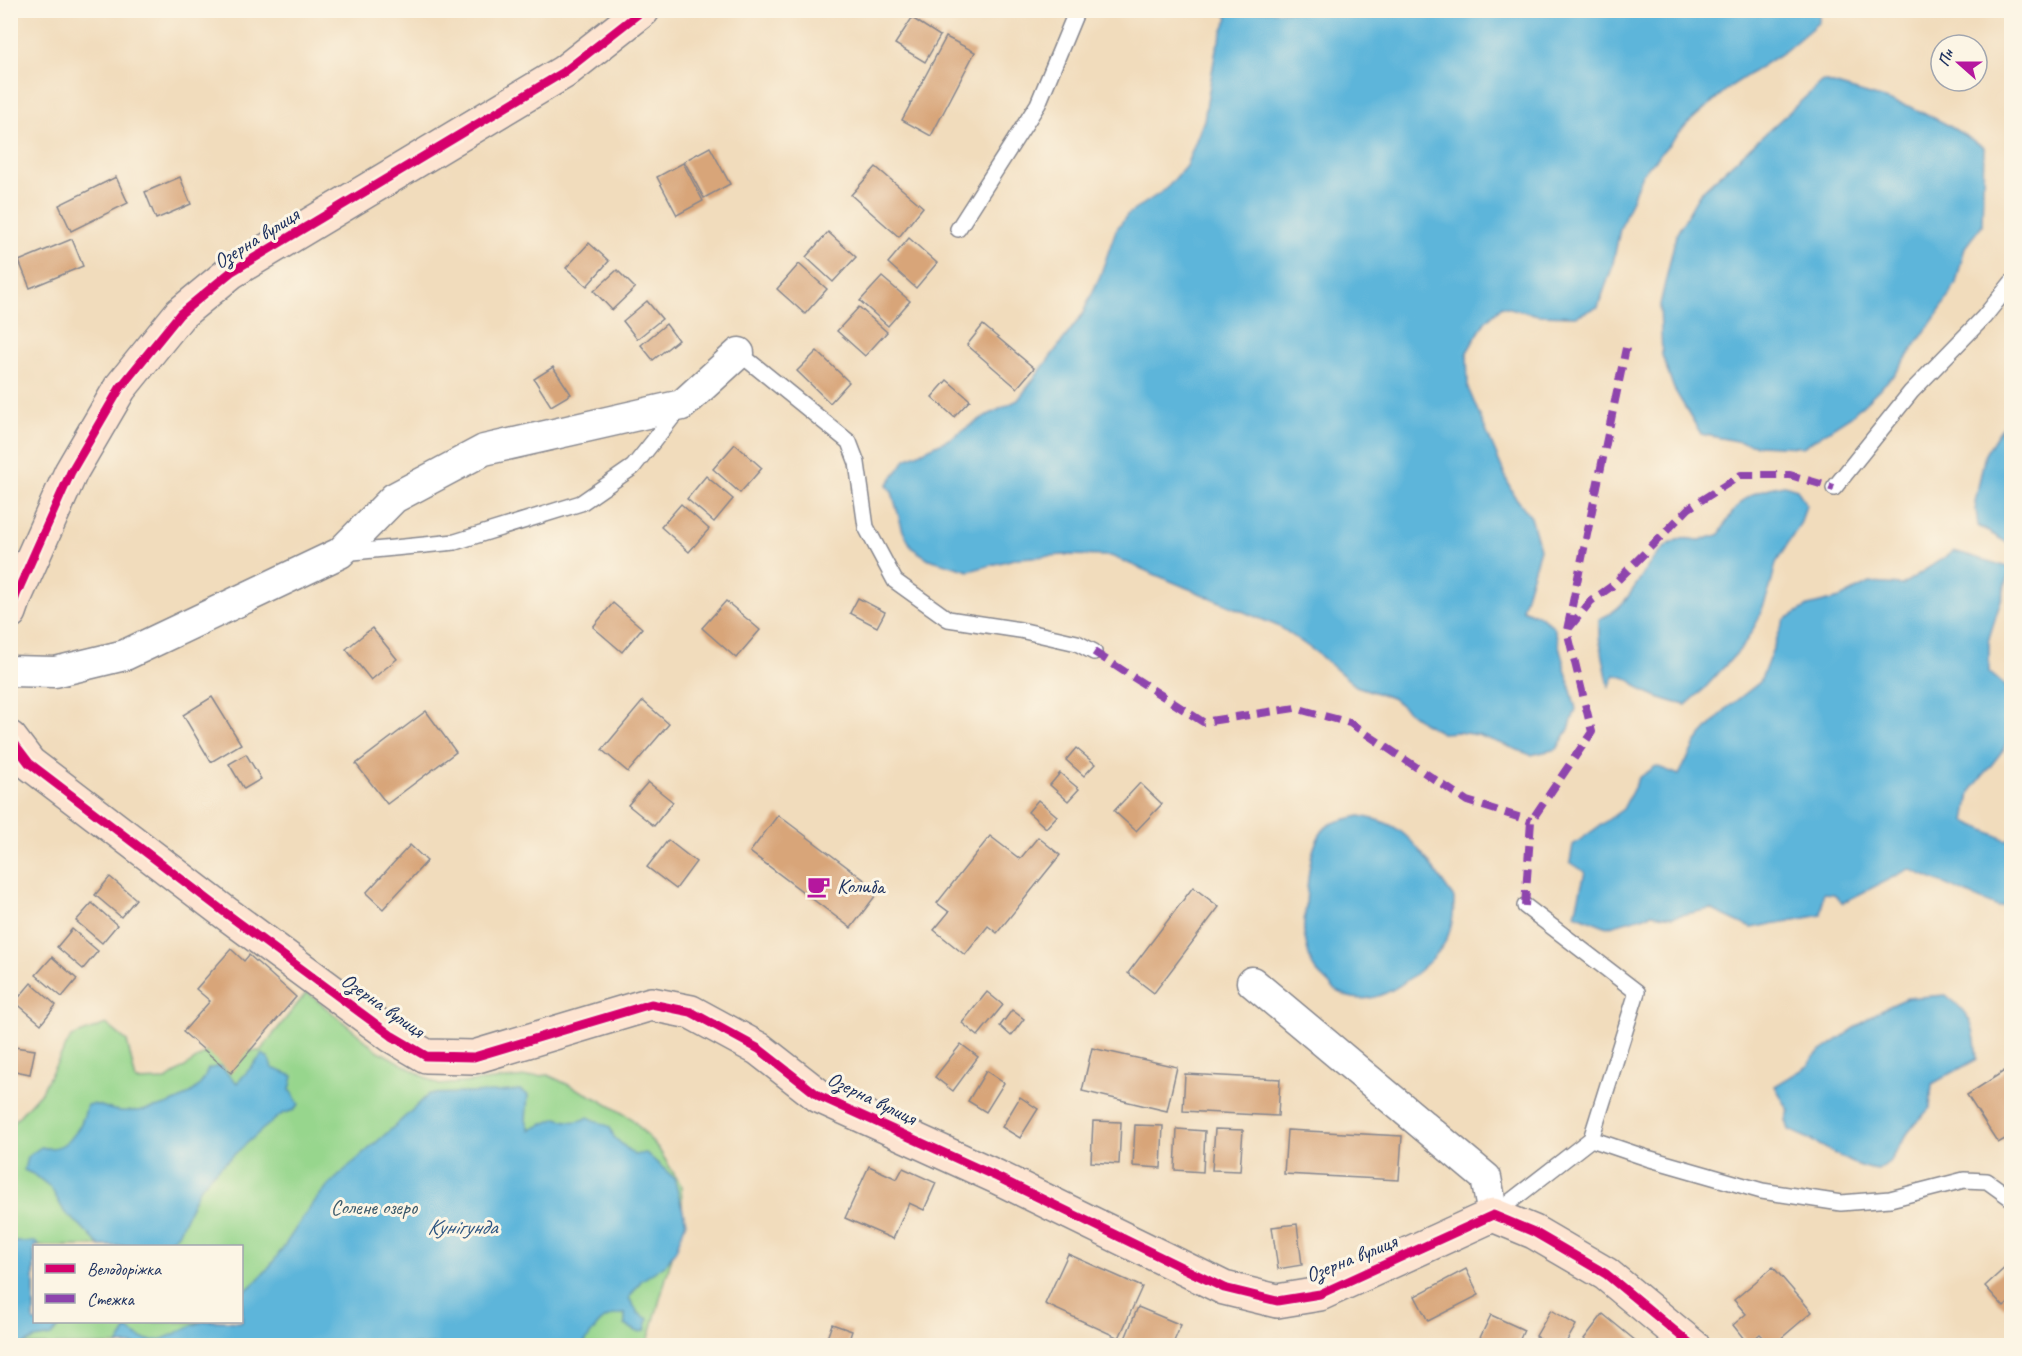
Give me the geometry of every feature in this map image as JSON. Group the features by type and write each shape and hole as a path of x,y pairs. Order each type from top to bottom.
{"street":[{"name":"Озерна вулиця","path":"10,612 71,472 120,388 180,314 231,272 564,72 643,10"},
{"path":"10,671 56,672 125,655 340,553 394,498 484,450 682,405 738,353"},
{"name":"Озерна вулиця","path":"10,738 29,763 47,777 383,1029 426,1056 474,1057 651,1004 691,1011 759,1049 819,1096 997,1177 1224,1288 1277,1301 1320,1294 1493,1215"},
{"path":"1252,982 1486,1178 1493,1215 1534,1232 1606,1274 1693,1346"}],"lane":[{"path":"958,229 1038,104 1077,10"},
{"path":"1834,488 1911,392 1984,317 2012,282"},
{"path":"738,353 849,442 857,463 866,527 895,581 948,619 1031,632 1077,643 1094,652"},
{"path":"340,553 455,542 581,503 633,466 682,405"},
{"path":"1493,1215 1591,1139 1637,992 1525,906"},
{"path":"1591,1139 1647,1158 1762,1191 1841,1203 1890,1200 1964,1180 1987,1182 2012,1199"}],"green space":[{"name":"Солене озеро","path":"307,992 377,1050 439,1085 548,1075 631,1118 658,1148 681,1185 683,1218 647,1345 11,1345 10,1126 41,1092 71,1037 106,1024 127,1041 136,1081 166,1080 208,1051 260,1051"}],"water":[{"path":"1221,11 1819,11 1819,22 1785,51 1731,86 1688,123 1642,174 1620,229 1612,268 1598,307 1576,316 1538,315 1502,306 1485,322 1467,352 1468,388 1513,494 1531,517 1540,549 1522,609 1542,617 1554,627 1576,709 1569,729 1557,749 1531,755 1478,735 1458,732 1442,733 1422,722 1392,698 1356,686 1317,653 1280,627 1111,556 1064,555 1018,558 969,571 929,559 912,548 903,531 892,492 887,485 906,459 949,439 984,417 1018,400 1082,315 1100,276 1116,230 1127,215 1166,189 1186,166 1204,120 1216,49 1228,17"},
{"path":"1823,81 1911,107 1944,123 1984,147 1982,225 1965,247 1956,283 1943,306 1895,374 1851,416 1803,447 1756,445 1701,434 1674,389 1662,355 1660,305 1676,235 1700,193"},
{"path":"2011,413 2012,545 1978,526 1975,502 1985,454"},
{"path":"1784,485 1797,489 1806,505 1801,522 1776,563 1770,588 1758,620 1744,645 1704,689 1686,705 1654,696 1629,680 1615,675 1609,687 1599,637 1599,619 1623,603 1655,557 1665,548 1680,539 1700,540 1719,535 1731,514 1744,500 1760,491"},
{"path":"1954,551 2011,568 1989,638 1989,672 2011,691 2011,732 2003,750 1970,792 1965,821 2006,840 2011,838 2011,904 1998,907 1909,869 1842,903 1834,894 1823,893 1821,915 1751,928 1710,909 1672,917 1652,914 1607,927 1575,914 1585,872 1570,862 1573,845 1623,809 1639,778 1656,766 1679,775 1697,740 1727,708 1760,682 1784,620 1808,606 1840,598 1869,583 1902,585"},
{"path":"1360,816 1391,825 1408,838 1454,898 1454,911 1445,942 1433,958 1393,990 1382,995 1359,999 1348,997 1337,991 1315,970 1308,951 1304,927 1308,875 1317,840 1329,825"},
{"path":"1946,995 1967,1016 1975,1038 1977,1059 1932,1084 1930,1108 1911,1128 1889,1162 1878,1170 1866,1168 1789,1130 1786,1120 1789,1111 1775,1086 1808,1066 1813,1057 1881,1010 1907,998"},
{"path":"263,1054 269,1059 272,1068 293,1076 290,1090 299,1104 294,1110 282,1114 263,1129 211,1175 199,1189 178,1234 165,1245 99,1245 65,1213 51,1188 35,1175 24,1170 27,1157 41,1147 59,1146 72,1137 82,1122 87,1105 130,1111 153,1109 186,1096 195,1090 208,1069 220,1066 237,1083"},
{"name":"Кунігунда","path":"520,1090 528,1095 526,1120 530,1130 557,1118 572,1122 588,1117 610,1127 614,1137 634,1155 646,1153 674,1178 686,1222 676,1250 666,1264 641,1281 629,1298 638,1313 648,1319 645,1331 638,1332 625,1325 625,1314 617,1314 600,1323 583,1345 117,1345 127,1329 146,1340 155,1340 163,1339 201,1323 243,1323 243,1292 267,1270 316,1200 327,1187 429,1094"},
{"path":"11,1242 35,1242 38,1245 33,1245 33,1323 62,1323 51,1336 35,1339 22,1345 11,1345"}],"building":[{"path":"2002,10 2012,10 2012,31"},
{"path":"912,18 940,36 925,62 895,44"},
{"path":"946,37 975,52 931,136 902,120"},
{"path":"710,147 730,184 704,198 684,161"},
{"path":"683,163 703,201 677,215 657,177"},
{"path":"876,167 923,207 899,237 851,195"},
{"path":"116,177 128,203 71,231 59,205"},
{"path":"180,177 191,204 156,219 145,192"},
{"path":"828,232 856,257 833,282 806,257"},
{"path":"909,238 937,263 916,288 888,263"},
{"path":"72,239 83,266 30,288 19,261"},
{"path":"589,243 609,261 587,286 566,268"},
{"path":"799,264 827,289 805,314 777,289"},
{"path":"617,270 635,288 612,310 594,291"},
{"path":"882,277 910,301 888,326 860,301"},
{"path":"647,301 662,319 637,339 623,321"},
{"path":"859,307 887,332 865,356 837,331"},
{"path":"666,324 678,340 653,360 641,345"},
{"path":"983,325 1034,368 1017,388 967,345"},
{"path":"817,351 849,382 830,403 797,371"},
{"path":"553,367 571,394 551,406 534,379"},
{"path":"947,380 970,400 954,417 932,397"},
{"path":"735,444 762,468 740,493 713,469"},
{"path":"706,476 733,499 714,522 687,499"},
{"path":"681,504 709,529 689,552 661,527"},
{"path":"858,598 885,612 877,627 850,613"},
{"path":"726,601 760,630 736,658 702,628"},
{"path":"613,603 642,628 622,652 593,627"},
{"path":"372,628 397,659 371,680 346,649"},
{"path":"212,697 241,744 211,762 183,715"},
{"path":"643,701 669,724 628,772 602,750"},
{"path":"426,711 456,752 387,804 356,764"},
{"path":"1076,748 1095,764 1084,776 1066,760"},
{"path":"246,754 261,779 244,789 229,764"},
{"path":"1060,773 1079,789 1068,801 1050,785"},
{"path":"648,782 673,802 654,826 628,805"},
{"path":"1140,783 1162,804 1136,831 1114,811"},
{"path":"1038,800 1057,816 1046,828 1028,812"},
{"path":"778,815 879,891 851,928 750,852"},
{"path":"990,836 1020,859 1038,837 1060,855 997,933 988,926 965,955 934,930 949,912 937,903"},
{"path":"668,840 696,862 676,889 647,867"},
{"path":"410,845 427,861 383,909 366,893"},
{"path":"110,877 136,899 121,917 95,895"},
{"path":"1193,887 1219,907 1154,993 1128,973"},
{"path":"92,903 117,925 102,943 76,921"},
{"path":"72,929 98,951 83,969 57,947"},
{"path":"231,949 244,961 249,955 296,997 231,1073 183,1032 210,1001 196,989"},
{"path":"52,957 77,979 62,997 36,975"},
{"path":"31,983 56,1005 41,1024 15,1002"},
{"path":"987,992 1003,1005 978,1036 962,1023"},
{"path":"1012,1010 1024,1019 1011,1036 1000,1026"},
{"path":"961,1044 978,1057 953,1091 935,1077"},
{"path":"14,1047 35,1050 30,1074 10,1070"},
{"path":"1092,1048 1177,1067 1167,1111 1082,1091"},
{"path":"2012,1066 2012,1135 1998,1143 1967,1095"},
{"path":"986,1071 1004,1083 986,1112 968,1101"},
{"path":"1185,1074 1280,1079 1278,1116 1183,1111"},
{"path":"1020,1097 1038,1109 1020,1138 1002,1127"},
{"path":"1093,1121 1121,1122 1119,1164 1091,1162"},
{"path":"1135,1125 1163,1126 1161,1168 1133,1166"},
{"path":"1177,1129 1205,1131 1203,1172 1175,1170"},
{"path":"1215,1129 1243,1130 1240,1171 1212,1170"},
{"path":"1287,1130 1402,1136 1399,1180 1284,1174"},
{"path":"869,1166 897,1179 903,1168 936,1183 924,1210 909,1203 893,1239 845,1218"},
{"path":"1297,1224 1302,1265 1278,1269 1272,1227"},
{"path":"1068,1254 1142,1287 1119,1338 1045,1304"},
{"path":"2009,1264 2012,1267 2012,1300 2004,1307 1985,1286"},
{"path":"1773,1267 1812,1312 1772,1346 1760,1334 1748,1344 1733,1325 1746,1314 1734,1300"},
{"path":"1466,1269 1479,1295 1428,1321 1415,1296"},
{"path":"1138,1307 1181,1325 1172,1346 1122,1346"},
{"path":"1551,1310 1576,1325 1564,1346 1552,1346 1536,1336"},
{"path":"1603,1314 1642,1346 1592,1346 1584,1339"},
{"path":"1491,1315 1524,1330 1517,1346 1476,1346"},
{"path":"832,1324 852,1331 847,1346 839,1346 826,1341"}],"marked path":[{"path":"1525,906 1531,821 1592,732 1567,630 1626,348"},
{"path":"1569,628 1591,601 1612,586 1689,508 1741,475 1790,475 1834,488"},
{"path":"1094,652 1203,722 1295,708 1350,723 1467,801 1531,821"}],"cycle path":[{"path":"10,612 71,472 120,388 180,314 231,272 564,72 643,10"},
{"path":"10,738 29,763 392,1036 426,1056 474,1057 651,1004 691,1012 759,1049 819,1096 997,1177 1224,1288 1277,1301 1320,1294 1493,1215 1534,1232 1606,1274 1693,1346"}],"place":[{"name":"Колиба","path":"819,886"}]}
